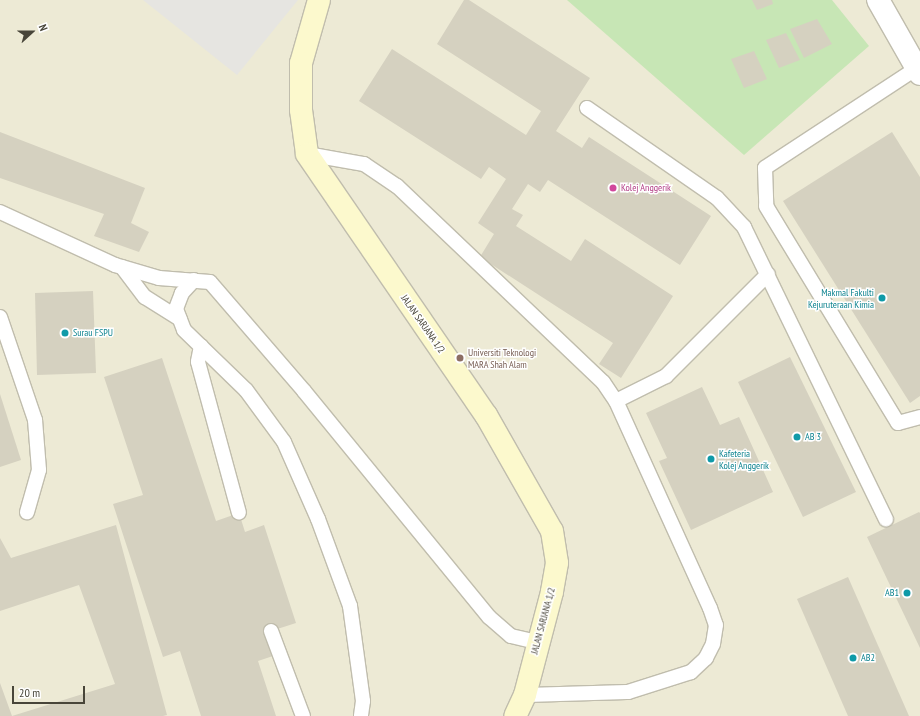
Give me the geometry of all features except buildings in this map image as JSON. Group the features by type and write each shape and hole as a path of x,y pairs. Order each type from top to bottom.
{"street":[{"name":"JALAN SARJANA 1/2","path":"319,0 301,63 301,110 307,154 486,415 552,531 557,563 525,695 515,716"},
{"path":"878,0 918,71"}],"lane":[{"path":"918,71 765,168 766,206 898,423 920,417"},
{"path":"587,108 717,198 744,227 886,519"},
{"path":"307,154 364,164 397,186 603,382 616,401 710,608 716,625 714,644 706,658 691,672 669,682 628,692 525,695"},
{"path":"0,212 122,267 159,278 210,282 304,391 489,617 511,636 537,642"},
{"path":"122,267 145,297 180,319"},
{"path":"616,401 666,376 768,274"},
{"path":"194,280 182,293 176,309 184,330 246,390 284,442 318,519 350,606 363,701 361,716"},
{"path":"0,317 35,420 39,470 27,512"},
{"path":"201,346 198,362 239,513"},
{"path":"271,631 303,716"}],"shaded area":[{"name":"Universiti Teknologi MARA Shah Alam","path":"0,0 920,0 920,716 0,716"},
{"path":"143,0 298,0 237,75"}],"green space":[{"path":"567,0 832,0 869,46 744,155"}],"place":[{"name":"Kolej Anggerik","path":"613,188"},
{"name":"Makmal Fakulti Kejuruteraan Kimia","path":"882,298"},
{"name":"Surau FSPU","path":"65,333"},
{"name":"Universiti Teknologi MARA Shah Alam","path":"460,358"},
{"name":"AB 3","path":"797,437"},
{"name":"Kafeteria Kolej Anggerik","path":"711,459"},
{"name":"AB1","path":"907,593"},
{"name":"AB2","path":"853,658"}]}
